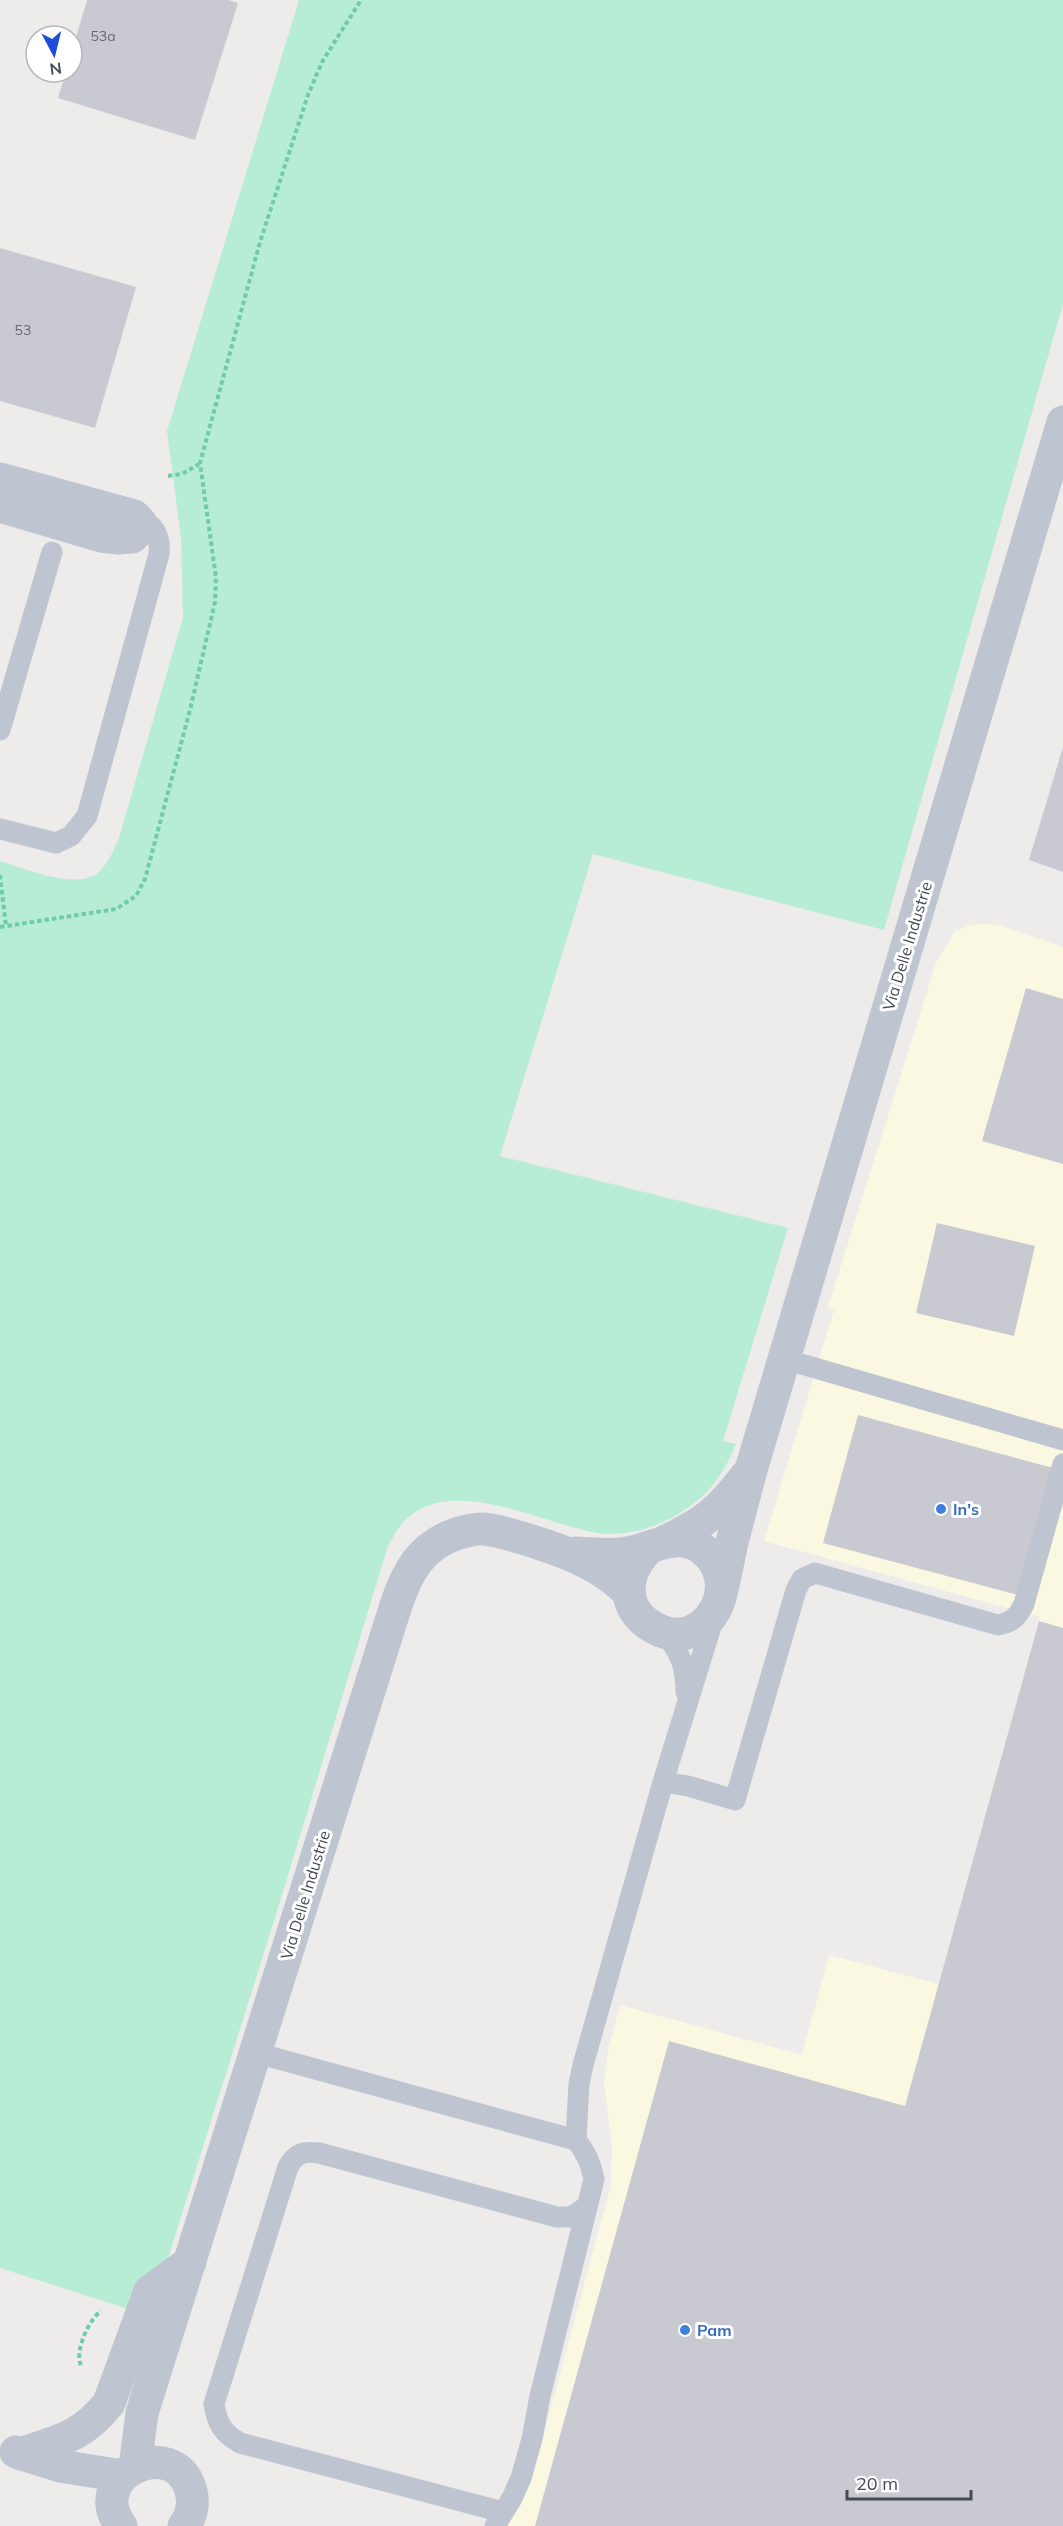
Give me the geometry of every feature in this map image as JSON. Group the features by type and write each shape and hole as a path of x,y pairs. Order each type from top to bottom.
{"street":[{"name":"Via Delle Industrie","path":"719,1600 751,1470 1063,422"},
{"path":"0,479 134,516 140,522 140,530 132,537 101,536 0,506"},
{"name":"Via Delle Industrie","path":"565,1552 626,1554 658,1544 698,1526 722,1506 751,1470"},
{"name":"Via Delle Industrie","path":"117,2516 114,2490 129,2471 142,2413 408,1573 420,1557 436,1543 458,1534 481,1529 521,1537 565,1552 613,1577 629,1593"},
{"name":"Via Delle Industrie","path":"664,1632 646,1623 634,1610 629,1593 630,1575 638,1559 658,1544 684,1540 700,1547 712,1558 721,1573 719,1600"},
{"path":"664,1632 685,1633 703,1625 719,1600"},
{"path":"10,2451 68,2438 84,2429 97,2417 108,2403 150,2291 190,2262"},
{"name":"Via Delle Industrie","path":"151,2386 152,2422 160,2447 172,2467 184,2477 189,2487 194,2518"},
{"path":"10,2451 60,2466 129,2471 146,2462 162,2463 172,2467"},
{"path":"60,2466 117,2516"}],"lane":[{"path":"0,829 57,843 71,836 87,816 159,554 160,541 153,526 134,516"},
{"path":"0,730 52,552"},
{"path":"784,1359 1063,1440"},
{"path":"663,1782 688,1786 735,1800 796,1590 802,1579 815,1573 998,1625 1010,1623 1018,1616 1024,1604 1063,1464"},
{"path":"586,2207 571,2217 557,2217 319,2152 305,2151 294,2157 288,2167 214,2404 216,2419 225,2434 240,2443 499,2519 521,2478 532,2439 594,2179 591,2163 576,2140 579,2084 583,2065 663,1782 719,1600"},
{"path":"664,1632 679,1652 686,1674 686,1705"},
{"path":"256,2053 576,2140"}],"path":[{"path":"0,927 116,909 136,896 145,879 190,710 214,602 216,578 200,463 260,242 308,95 322,62 361,0"},
{"path":"168,476 190,471 200,463"},
{"path":"0,875 6,926"}],"shaded area":[{"path":"984,923 998,925 1063,947 1063,2526 507,2526 521,2505 531,2481 611,2185 612,2145 604,2082 609,2046 620,2005 802,2055 829,1955 939,1984 1040,1617 764,1541 834,1310 828,1307 936,963 955,931"}],"green space":[{"path":"299,0 1063,0 1063,304 884,930 593,854 500,1156 788,1228 723,1441 736,1444 719,1477 705,1494 675,1516 644,1529 619,1534 599,1533 500,1506 454,1501 433,1504 414,1513 398,1529 387,1549 287,1879 150,2316 0,2268 0,861 65,879 90,877 100,871 109,860 119,838 183,617 181,538 167,431"}],"building":[{"path":"87,0 229,0 238,3 195,140 58,98 62,84 84,84 84,24 80,24"},
{"path":"0,248 136,287 95,428 0,401"},
{"path":"1063,747 1063,872 1029,860"},
{"path":"1026,988 1063,999 1063,1164 982,1141"},
{"path":"937,1223 1035,1246 1014,1336 916,1313"},
{"path":"858,1415 1053,1468 1018,1595 823,1543"},
{"path":"1039,1621 1063,1628 1063,2526 535,2526 669,2041 905,2106"}],"place":[{"name":"In's","path":"941,1509"},
{"name":"Pam","path":"685,2330"}]}
